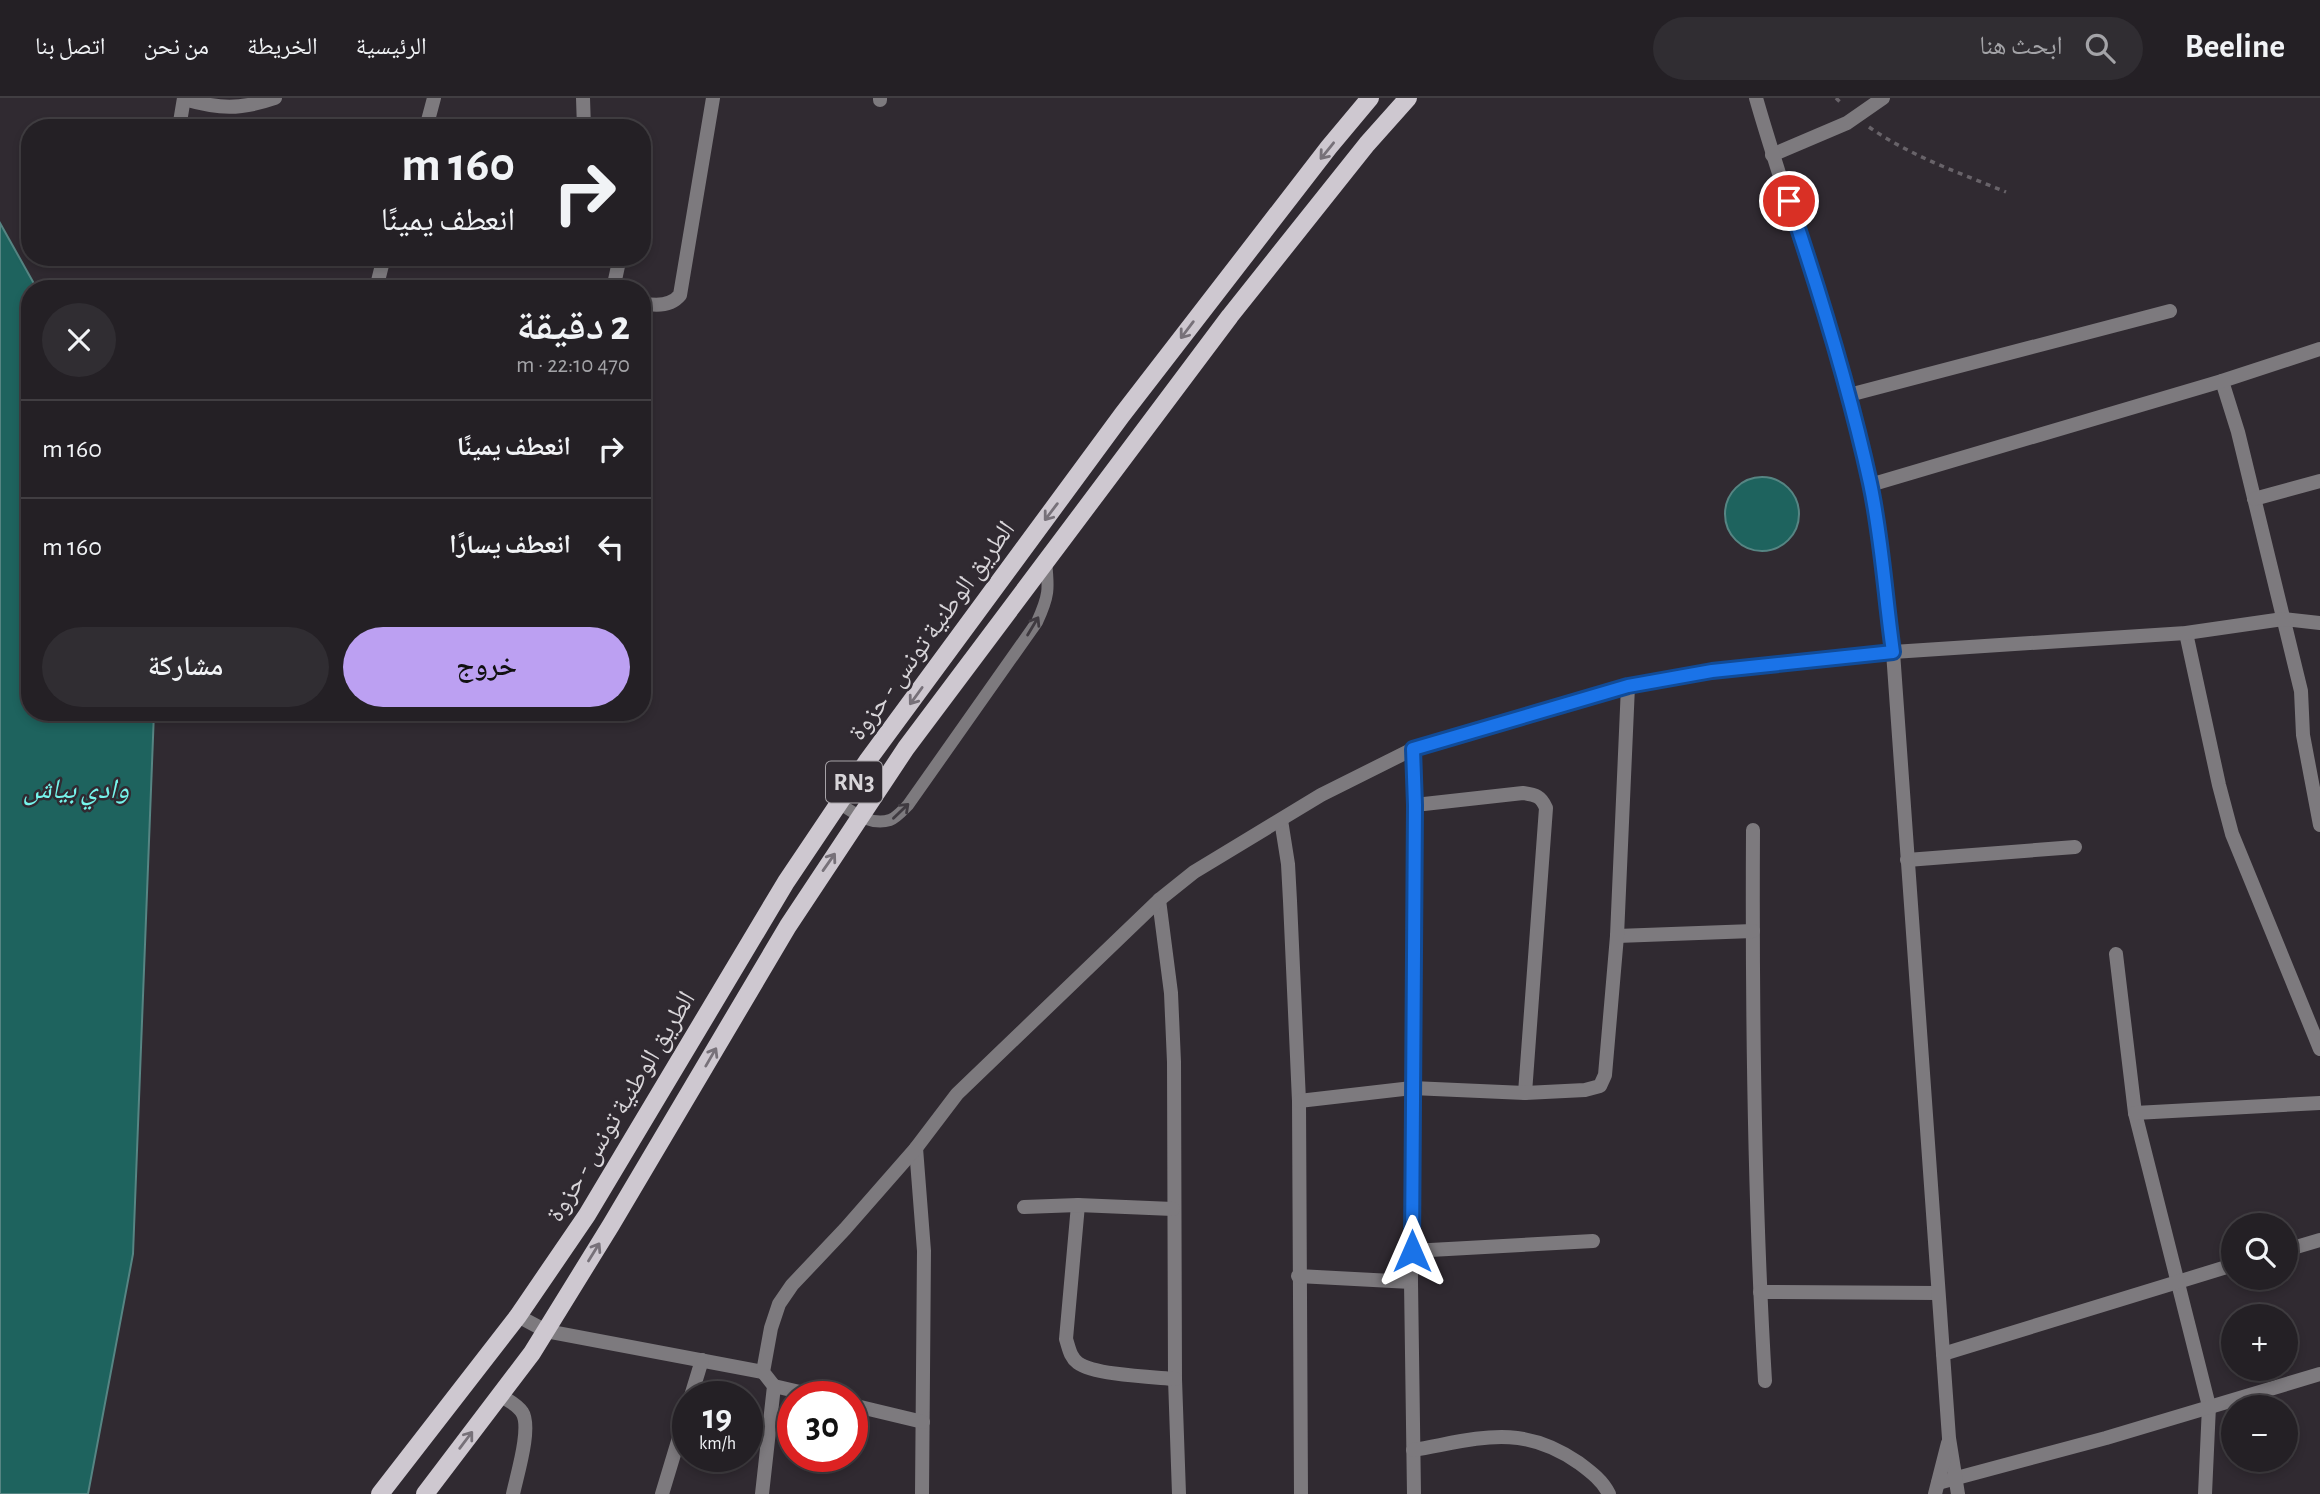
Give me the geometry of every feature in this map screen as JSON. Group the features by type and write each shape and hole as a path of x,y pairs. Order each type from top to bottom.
{"main road":[{"name":"الطريق الوطنية تونس - حزوة","path":"380,1494 518,1316 586,1215 786,882 868,760 1122,415 1370,98"},
{"name":"الطريق الوطنية تونس - حزوة","path":"425,1494 545,1331 640,1177 788,926 906,748 1230,316 1360,153 1409,98"},
{"path":"1089,461 1110,475"}],"street":[{"path":"181,119 184,99 213,107 228,107 275,98"},
{"path":"428,119 434,98"},
{"path":"583,98 583,119"},
{"path":"651,303 667,304 680,295 713,98"},
{"path":"1756,98 1849,395 1870,485 1881,548 1893,652 1949,1438 1958,1487"},
{"path":"1772,155 1847,123 1883,98"},
{"path":"1849,395 2170,312"},
{"path":"1870,485 2222,381 2320,349"},
{"path":"2222,381 2301,691 2305,747 2320,825"},
{"path":"2254,499 2320,481"},
{"path":"762,1372 779,1304 792,1285 916,1148 957,1094 1159,900 1194,872 1321,794 1413,749 1628,686 1712,671 1893,652 2186,633 2283,619 2320,623"},
{"path":"2186,633 2232,834 2320,1049"},
{"path":"1299,1101 1412,1088 1525,1093 1596,1089 1603,1083 1617,936 1628,686"},
{"path":"1413,749 1415,805 1411,1282 1414,1494"},
{"path":"1415,805 1523,793 1536,795 1546,808 1525,1093"},
{"path":"1281,820 1288,864 1299,1101 1301,1494"},
{"path":"1753,831 1752,931 1760,1292 1765,1381"},
{"path":"1907,860 2075,847"},
{"path":"1159,900 1171,993 1174,1062 1173,1209 1179,1494"},
{"path":"1617,936 1752,931"},
{"path":"2116,954 2135,1113 2209,1406 2205,1494"},
{"path":"2135,1113 2320,1103"},
{"path":"916,1148 924,1251 922,1494"},
{"path":"1024,1207 1078,1205 1173,1209"},
{"path":"1078,1205 1066,1339 1072,1357 1080,1365 1096,1370 1175,1379"},
{"path":"2298,1246 2320,1240"},
{"path":"1412,1251 1593,1241"},
{"path":"1943,1354 2221,1269"},
{"path":"1298,1276 1411,1282"},
{"path":"1760,1292 1938,1293"},
{"path":"518,1316 545,1331 762,1372 777,1387"},
{"path":"696,1381 702,1360"},
{"path":"1949,1438 1937,1488 1958,1487 2106,1438 2320,1374"},
{"path":"762,1494 774,1386"},
{"path":"499,1395 516,1405 523,1414 526,1426 513,1494"},
{"path":"868,1409 923,1422"},
{"path":"1413,1450 1501,1436 1530,1439 1566,1454 1595,1475 1609,1494"},
{"path":"662,1494 672,1461"}],"lane":[{"path":"840,804 860,817 879,821 892,820 908,805 1037,621 1046,602 1049,587 1046,562"}],"path":[{"path":"1836,98 1855,118 1886,139 2006,192"}],"water":[{"name":"وادي بياش","path":"0,223 21,260 21,266 24,266 32,280 21,280 21,721 154,721 133,1254 88,1494 0,1494"},
{"path":"1762,477 1783,483 1793,493 1799,514 1793,535 1783,545 1762,551 1741,545 1731,535 1725,514 1731,493 1741,483"}],"route":[{"path":"1412,1251 1415,805 1413,749 1628,686 1712,671 1893,652 1881,548 1870,485 1849,395 1789,201"}]}
